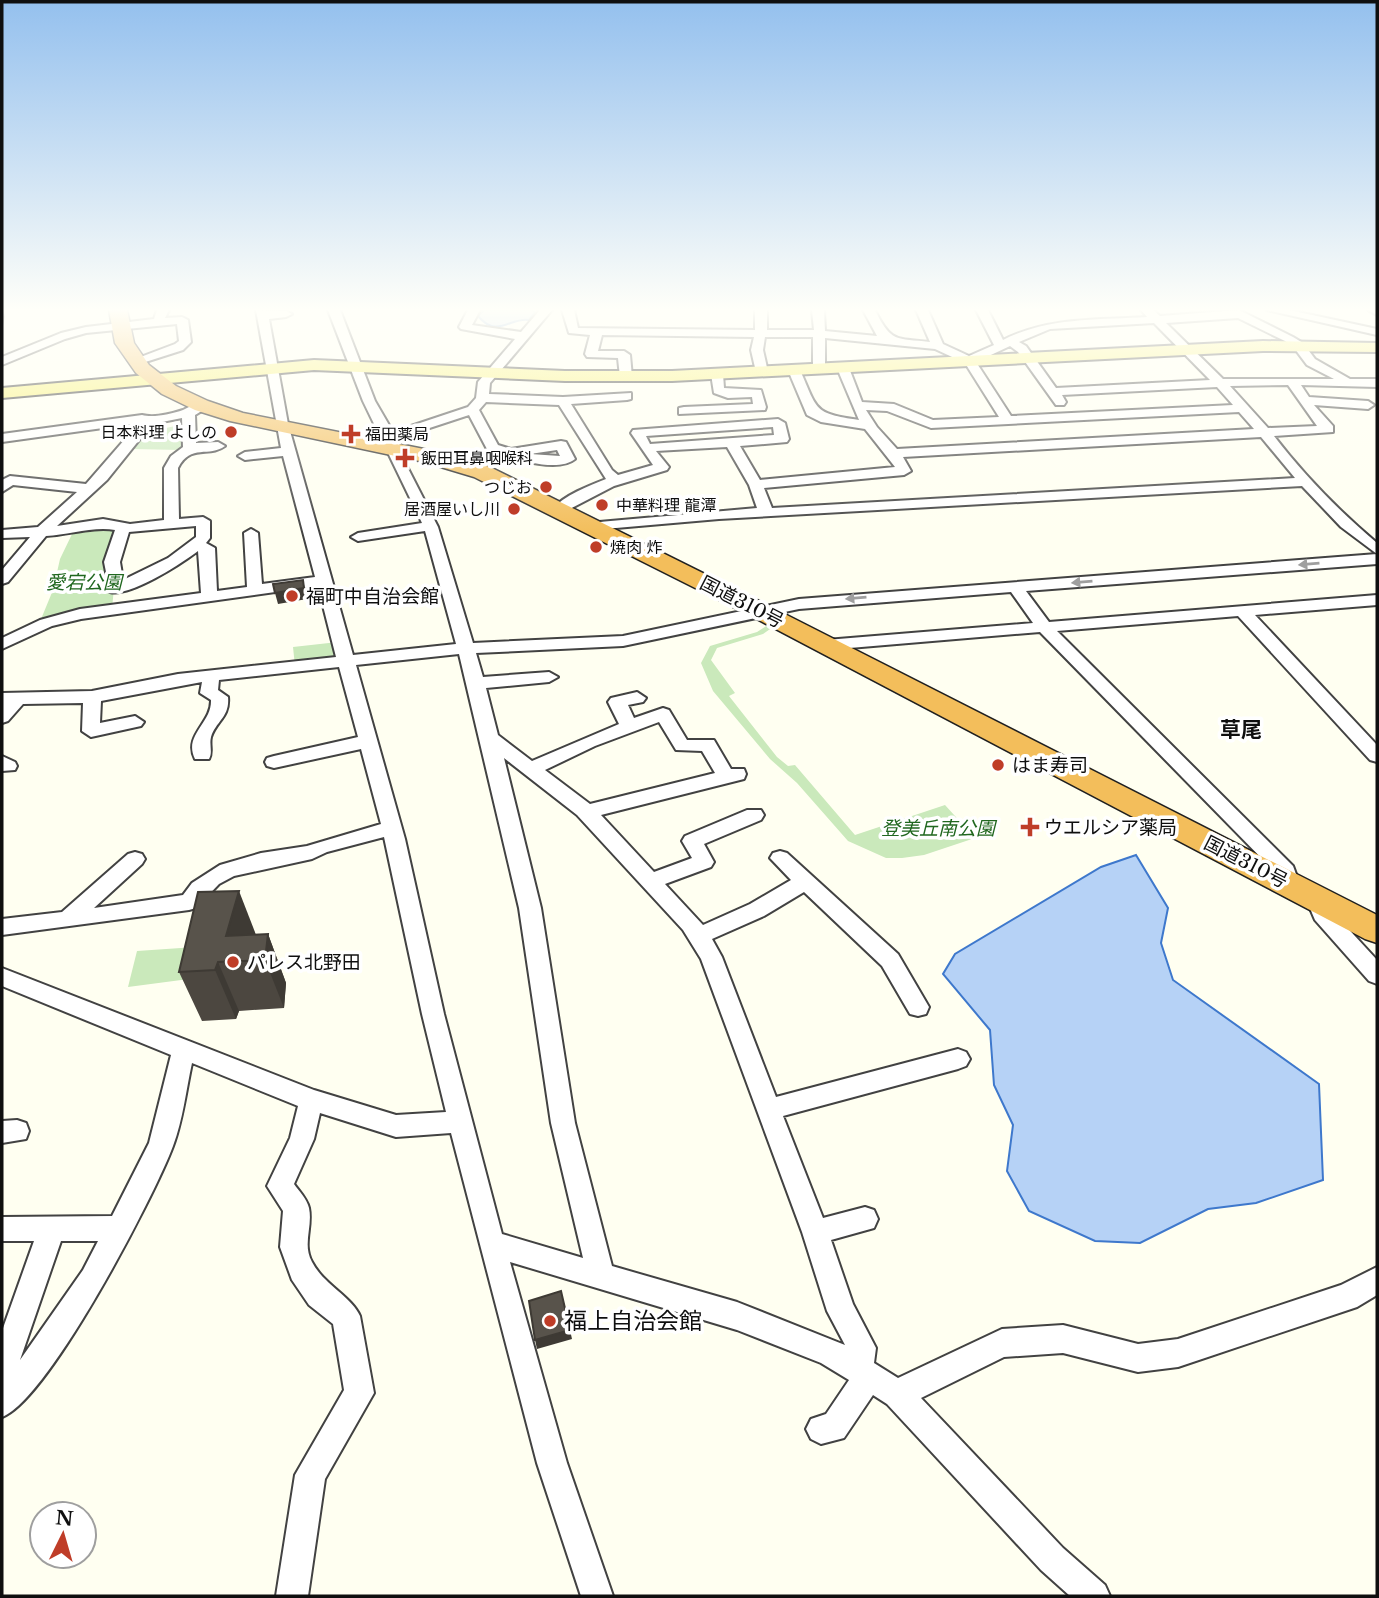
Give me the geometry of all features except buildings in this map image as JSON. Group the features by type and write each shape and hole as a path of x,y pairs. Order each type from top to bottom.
{"highway":[{"name":"国道310号","path":"163,385 194,410 284,434 390,442 472,469 559,509 760,611 1377,930"}],"main road":[{"path":"2,393 54,385"}],"street":[{"path":"274,385 284,434 391,828 459,1122 491,1244 552,1463 597,1596"},
{"path":"362,385 430,526 476,683 530,908 563,1123 601,1278"},
{"path":"390,442 473,410 482,398 484,385"},
{"path":"717,385 727,409"},
{"path":"800,385 812,412 827,419 869,426"},
{"path":"756,485 904,471 897,453 869,426 850,385"},
{"path":"984,385 1008,421"},
{"path":"1048,385 1090,443"},
{"path":"1053,392 1191,385"},
{"path":"1221,385 1306,482 1346,524 1377,550"},
{"path":"897,453 1328,429 1294,385"},
{"path":"684,411 760,407 757,393 722,393"},
{"path":"482,398 563,401 627,396"},
{"path":"563,401 607,473 616,480"},
{"path":"1305,401 1368,405"},
{"path":"858,406 889,407 931,424 1242,408"},
{"path":"2,438 142,419 148,421 194,410 190,448"},
{"path":"473,410 493,448 510,453"},
{"path":"2,579 41,533 89,489 148,421"},
{"path":"559,509 584,492 662,467 646,448 638,433 778,423 782,439 646,448"},
{"path":"956,424 968,449"},
{"path":"245,456 284,434"},
{"path":"732,442 756,485 766,512"},
{"path":"171,526 171,468 176,459 190,448 218,446"},
{"path":"2,488 10,480 89,489"},
{"path":"593,526 766,512 1306,482"},
{"path":"2,534 73,530 103,523 123,527 171,526 203,521 203,538 161,569 116,589 112,562 123,527"},
{"path":"358,537 430,526"},
{"path":"251,533 255,591"},
{"path":"195,546 207,548 209,598"},
{"path":"2,717 10,699 92,697 177,679 465,648 623,641 799,604 1377,559"},
{"path":"2,644 46,624 80,614 323,580"},
{"path":"1015,587 1046,629 1286,871 1290,885"},
{"path":"826,645 1377,600"},
{"path":"1242,611 1377,756"},
{"path":"202,755 202,737 218,718 221,705 219,697 209,693 211,676"},
{"path":"476,683 549,677"},
{"path":"92,697 91,731 135,722"},
{"path":"630,728 617,702 637,698"},
{"path":"531,769 589,741 670,712 682,746 708,744 732,776 587,812"},
{"path":"487,736 587,812 691,924 710,957 815,1232 841,1311 862,1348 864,1373 834,1428 821,1429"},
{"path":"274,762 369,741"},
{"path":"650,881 704,862 692,841 754,815"},
{"path":"2,927 189,902 196,890 225,871 312,852 320,847 391,828"},
{"path":"780,858 890,960 918,1007"},
{"path":"67,920 135,859"},
{"path":"698,936 757,909 807,881"},
{"path":"1316,899 1322,914 1377,975"},
{"path":"2,976 312,1100 396,1126 459,1122"},
{"path":"2,1404 48,1345 93,1279 161,1144 184,1049"},
{"path":"769,1109 958,1059"},
{"path":"292,1596 310,1475 359,1393 346,1317 319,1295 302,1271 293,1247 296,1208 280,1186 302,1139 312,1100"},
{"path":"815,1232 865,1219"},
{"path":"2,1229 119,1228"},
{"path":"2,1370 52,1229"},
{"path":"491,1244 737,1316 830,1352 897,1394 1052,1559 1094,1596"},
{"path":"897,1394 1002,1343 1063,1339 1138,1357 1178,1353 1347,1297 1377,1280"}],"green space":[{"path":"180,425 180,450 133,449 147,432"},
{"name":"愛宕公園","path":"100,526 120,529 112,608 39,624 53,590 60,559 73,532"},
{"name":"登美丘南公園","path":"768,625 773,627 763,634 717,648 711,660 735,693 729,696 777,757 788,766 795,765 855,835 945,805 975,838 924,855 902,858 886,858 848,841 797,783 770,759 713,691 701,663 710,646 757,632"},
{"path":"338,642 342,659 295,666 293,647"},
{"path":"210,946 204,977 128,987 137,951"}],"water":[{"path":"1136,855 1168,908 1161,943 1173,980 1319,1084 1323,1180 1256,1203 1208,1209 1140,1243 1095,1241 1029,1211 1007,1171 1013,1125 994,1085 990,1030 943,974 955,954 1101,867"}],"place":[{"name":"日本料理 よしの","path":"231,432"},
{"name":"福田薬局","path":"351,434"},
{"name":"飯田耳鼻咽喉科","path":"405,458"},
{"name":"つじお","path":"546,487"},
{"name":"中華料理 龍潭","path":"602,505"},
{"name":"居酒屋いし川","path":"514,509"},
{"name":"焼肉 炸","path":"596,547"},
{"name":"福町中自治会館","path":"292,596"},
{"name":"はま寿司","path":"998,765"},
{"name":"ウエルシア薬局","path":"1030,827"},
{"name":"パレス北野田","path":"233,962"},
{"name":"福上自治会館","path":"550,1321"}],"district":[{"name":"草尾","path":"1241,730"}]}
